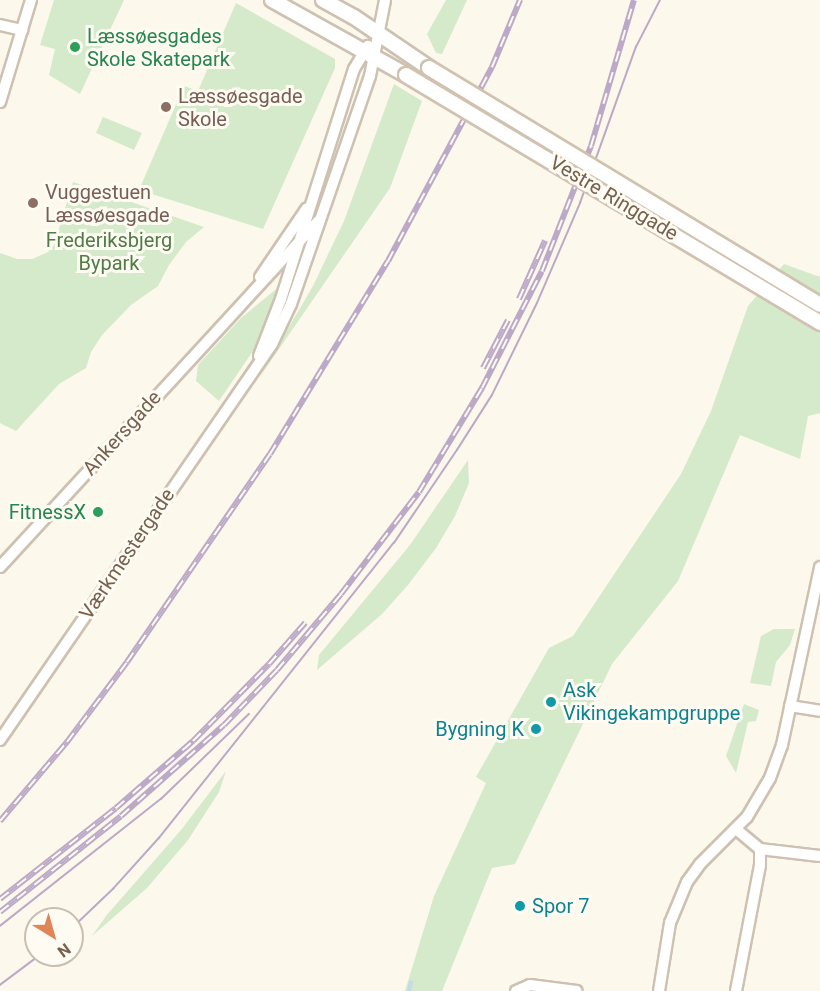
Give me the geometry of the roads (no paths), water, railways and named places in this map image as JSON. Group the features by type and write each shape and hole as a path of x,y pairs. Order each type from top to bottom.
{"main road":[{"name":"Vestre Ringgade","path":"272,0 406,75 820,323"},
{"name":"Vestre Ringgade","path":"323,0 377,32 414,58 820,305"}],"street":[{"path":"0,102 31,0"},
{"name":"Værkmestergade","path":"0,740 272,344 283,323 370,76 369,54 385,0"},
{"path":"0,25 22,30"},
{"name":"Værkmestergade","path":"254,368 281,299 354,69 369,54"},
{"name":"Ankersgade","path":"244,299 314,198"},
{"name":"Ankersgade","path":"0,567 244,299 322,217"},
{"path":"658,991 664,945 679,898 700,864 736,829 770,778 782,745 820,567"},
{"path":"790,706 820,711"},
{"path":"736,829 760,849 820,856"},
{"path":"736,991 760,865 760,849"},
{"path":"516,991 530,985 577,991"}],"waterway":[{"path":"409,991 411,982"}],"tram line":[{"path":"84,917 113,889 159,838 394,543 492,395 537,303 580,203 636,47 660,0"},
{"path":"0,926 161,799 249,714"},
{"path":"0,985 24,967"}],"railway":[{"path":"0,821 67,742 127,662 270,454 388,261 492,67 520,0"},
{"path":"0,912 121,816 224,725 277,670 341,594 419,492 482,388 542,271 591,146 634,0"},
{"path":"519,299 545,241"},
{"path":"483,368 508,320"},
{"path":"0,899 116,808 193,741 269,664 305,623"}],"place":[{"name":"Læssøesgades Skole Skatepark","path":"75,47"},
{"name":"Læssøesgade Skole","path":"166,107"},
{"name":"Vuggestuen Læssøesgade","path":"33,203"},
{"name":"FitnessX","path":"98,512"},
{"name":"Ask Vikingekampgruppe","path":"551,702"},
{"name":"Bygning K","path":"536,729"},
{"name":"Spor 7","path":"520,906"}],"park label":[{"name":"Frederiksbjerg Bypark","path":"109,252"}]}
